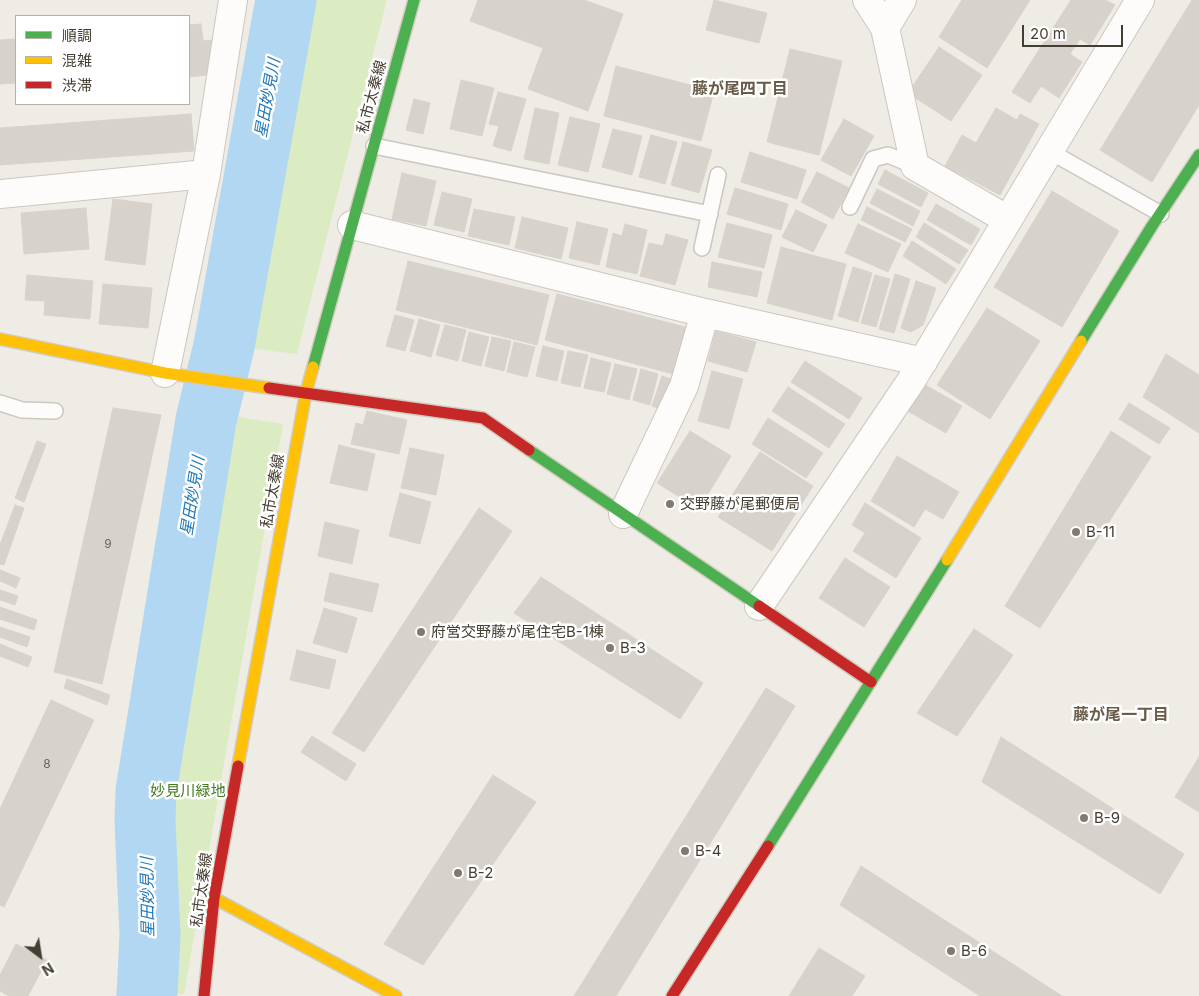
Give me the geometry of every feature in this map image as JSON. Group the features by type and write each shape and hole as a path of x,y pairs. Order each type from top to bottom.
{"street":[{"path":"165,373 206,174 233,0"},
{"name":"私市太秦線","path":"204,996 214,898 306,392 414,0"},
{"path":"867,0 885,28 915,166 1008,220"},
{"path":"885,28 902,0"},
{"path":"759,606 922,362 1140,0"},
{"path":"672,996 871,682 1199,154"},
{"path":"0,194 206,174"},
{"path":"352,225 705,313 922,362"},
{"path":"623,514 684,386 705,313"},
{"path":"0,339 165,373 483,418 871,682"},
{"path":"214,898 396,996"}],"lane":[{"path":"374,146 710,214"},
{"path":"1050,151 1161,214"},
{"path":"850,207 873,159 888,156 915,166"},
{"path":"702,248 718,175"},
{"path":"0,403 22,410 55,411"}],"green space":[{"path":"298,0 387,0 297,354 231,346"},
{"name":"妙見川緑地","path":"226,415 283,424 184,994 156,996 154,801"}],"building":[{"path":"478,0 584,0 623,14 588,111 528,89 543,48 470,21"},
{"path":"714,0 767,13 759,43 706,30"},
{"path":"962,0 1030,0 987,68 939,37"},
{"path":"1071,0 1105,0 1115,5 1090,45 1080,39 1070,54 1082,62 1059,98 1041,86 1030,103 1012,92"},
{"path":"1192,0 1199,0 1199,105 1152,182 1100,150"},
{"path":"201,24 203,41 213,40 216,74 190,77 190,25"},
{"path":"15,39 15,83 0,84 0,40"},
{"path":"939,47 982,75 951,121 908,93"},
{"path":"790,49 842,61 819,155 767,142"},
{"path":"616,66 714,91 701,141 604,116"},
{"path":"461,80 494,88 482,136 450,129"},
{"path":"498,92 526,99 511,151 493,146 499,126 489,124"},
{"path":"414,99 430,103 423,134 406,130"},
{"path":"535,108 559,113 549,164 524,159"},
{"path":"996,108 1017,120 1020,114 1039,124 1000,195 945,166 962,135 976,143"},
{"path":"191,114 194,151 0,165 0,128"},
{"path":"570,117 600,124 588,172 558,165"},
{"path":"844,119 874,136 851,176 821,160"},
{"path":"613,129 642,136 632,175 602,167"},
{"path":"651,135 677,142 665,184 639,177"},
{"path":"683,142 712,150 699,193 671,185"},
{"path":"750,152 806,170 797,199 741,182"},
{"path":"885,170 928,193 921,207 878,184"},
{"path":"817,172 849,188 833,219 801,202"},
{"path":"402,173 436,181 426,226 392,219"},
{"path":"735,188 788,204 781,230 727,214"},
{"path":"877,189 920,211 913,226 870,203"},
{"path":"1052,191 1119,231 1062,327 994,287"},
{"path":"442,192 472,199 464,232 434,225"},
{"path":"113,199 152,204 145,265 105,260"},
{"path":"936,204 980,229 971,245 927,220"},
{"path":"867,207 912,229 905,242 861,220"},
{"path":"86,208 89,249 24,254 21,213"},
{"path":"474,209 515,217 509,245 468,236"},
{"path":"796,210 827,225 813,252 782,237"},
{"path":"522,217 568,228 561,259 515,248"},
{"path":"577,222 608,229 599,265 569,258"},
{"path":"727,223 772,235 764,268 718,257"},
{"path":"924,223 968,250 959,264 916,237"},
{"path":"625,224 647,230 637,274 606,267 613,233 622,236"},
{"path":"858,224 901,244 888,272 845,253"},
{"path":"666,234 688,240 675,285 640,276 649,243 663,246"},
{"path":"912,241 956,269 946,284 903,256"},
{"path":"781,247 846,264 832,320 767,303"},
{"path":"408,261 549,295 537,345 396,310"},
{"path":"712,262 762,272 757,297 708,287"},
{"path":"853,267 872,273 858,322 838,316"},
{"path":"895,274 910,279 894,333 879,329"},
{"path":"27,275 93,281 90,319 44,315 45,301 25,300"},
{"path":"875,275 890,279 876,327 861,323"},
{"path":"916,281 936,288 923,325 911,332 901,328"},
{"path":"103,284 152,288 148,328 99,324"},
{"path":"557,294 689,328 677,375 545,340"},
{"path":"987,308 1040,341 990,419 937,385"},
{"path":"395,315 414,320 405,351 386,346"},
{"path":"419,319 440,325 431,357 410,351"},
{"path":"445,325 466,330 458,361 436,355"},
{"path":"716,331 756,342 747,372 708,361"},
{"path":"469,332 489,337 481,366 462,361"},
{"path":"492,337 511,341 504,371 485,366"},
{"path":"514,342 535,347 527,377 507,372"},
{"path":"543,346 564,351 557,381 536,376"},
{"path":"568,351 588,355 580,387 561,383"},
{"path":"1166,354 1199,375 1199,433 1143,397"},
{"path":"591,358 611,363 604,392 584,388"},
{"path":"805,361 862,398 849,419 791,382"},
{"path":"615,364 637,369 629,400 607,394"},
{"path":"641,369 658,374 650,405 633,400"},
{"path":"712,371 743,379 729,429 698,421"},
{"path":"662,376 677,381 667,411 652,406"},
{"path":"922,383 962,406 946,433 906,410"},
{"path":"788,387 845,424 829,448 772,411"},
{"path":"1129,403 1170,428 1159,444 1119,419"},
{"path":"113,408 161,415 102,684 54,672"},
{"path":"367,411 407,420 399,454 351,444 356,423 363,425"},
{"path":"768,418 823,453 806,478 752,444"},
{"path":"690,431 731,456 699,509 657,483"},
{"name":"B-11","path":"1111,431 1151,457 1040,628 1005,606"},
{"path":"37,441 46,444 24,502 15,498"},
{"path":"339,445 375,454 367,491 330,483"},
{"path":"410,448 444,455 436,495 401,488"},
{"path":"760,452 813,486 772,551 718,517"},
{"path":"897,456 959,492 943,519 925,509 914,527 871,501"},
{"path":"400,493 431,502 420,544 389,536"},
{"path":"865,503 921,538 896,578 853,551 865,533 852,525"},
{"path":"15,505 24,508 4,565 0,564 0,545"},
{"name":"府営交野藤が尾住宅B-1棟","path":"479,508 512,531 364,752 332,733"},
{"path":"325,522 359,530 352,564 318,556"},
{"path":"845,558 890,587 864,627 819,598"},
{"path":"0,570 20,578 16,588 0,581"},
{"path":"330,573 379,584 372,612 324,601"},
{"name":"B-3","path":"541,577 703,683 680,719 514,613"},
{"path":"0,590 18,596 15,605 0,600"},
{"path":"0,607 37,620 34,630 0,619"},
{"path":"324,608 357,618 347,653 313,643"},
{"path":"0,627 30,637 27,647 0,637"},
{"path":"974,629 1013,655 957,736 917,713"},
{"path":"0,644 32,657 28,667 0,656"},
{"path":"297,650 336,660 329,689 290,680"},
{"path":"67,679 110,695 107,705 64,688"},
{"name":"B-4","path":"766,688 795,706 616,996 574,996"},
{"path":"51,700 94,720 4,907 0,905 0,809"},
{"path":"312,736 356,764 346,781 301,752"},
{"name":"B-9","path":"1001,737 1184,854 1160,894 982,782"},
{"path":"1199,757 1199,812 1175,797"},
{"name":"B-2","path":"493,775 536,802 423,965 384,944"},
{"name":"B-6","path":"861,866 1062,996 980,996 840,905"},
{"path":"16,944 47,960 28,996 9,996 0,991 0,975"},
{"path":"819,948 865,976 852,996 789,996"}],"waterway":[{"name":"星田妙見川","path":"147,996 150,935 145,821 146,791 206,420 224,346 286,0"}],"traffic: fast":[{"path":"313,367 414,0"},
{"path":"1081,341 1152,226 1199,155"},
{"path":"529,450 759,606"},
{"path":"768,846 947,560"}],"traffic: slow":[{"path":"0,339 165,373 269,388"},
{"path":"947,560 1081,341"},
{"path":"238,766 306,392 313,367"},
{"path":"214,898 396,996"}],"traffic: jam":[{"path":"269,388 483,418 529,450"},
{"path":"759,606 871,682"},
{"path":"204,996 214,898 238,766"},
{"path":"672,996 768,846"}],"place":[{"name":"交野藤が尾郵便局","path":"670,504"},
{"name":"B-11","path":"1076,532"},
{"name":"府営交野藤が尾住宅B-1棟","path":"421,632"},
{"name":"B-3","path":"610,648"},
{"name":"B-9","path":"1084,818"},
{"name":"B-4","path":"685,851"},
{"name":"B-2","path":"458,873"},
{"name":"B-6","path":"951,951"}],"district":[{"name":"藤が尾四丁目","path":"740,89"},
{"name":"藤が尾一丁目","path":"1121,715"}]}
